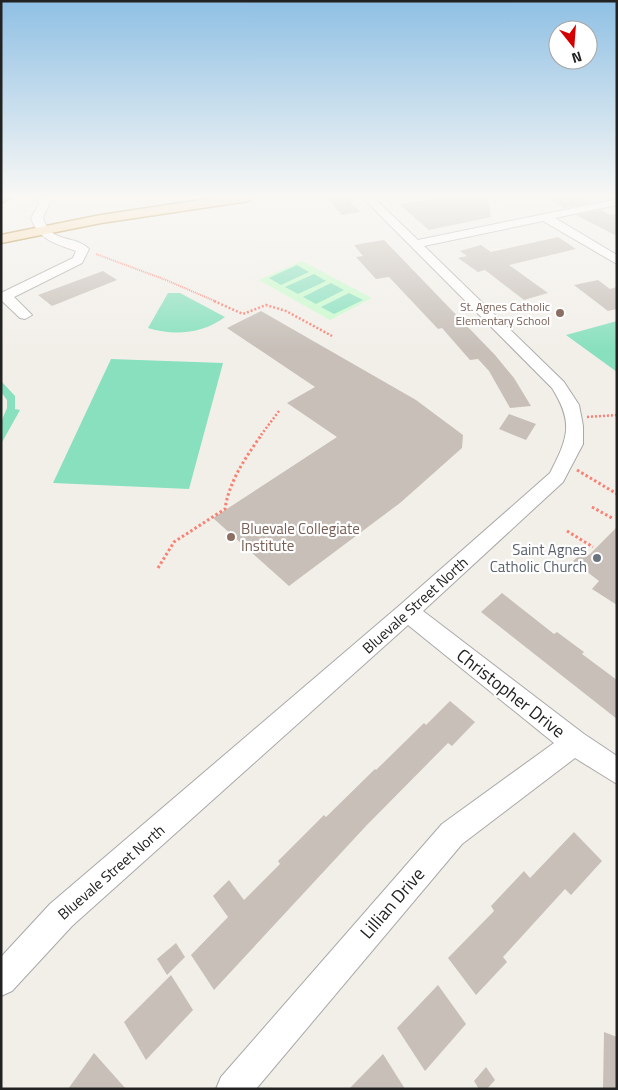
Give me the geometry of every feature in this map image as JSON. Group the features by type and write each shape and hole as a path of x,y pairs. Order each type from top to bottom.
{"street":[{"path":"25,315 3,297 78,260 83,249 80,248"},
{"name":"Bluevale Street North","path":"1,980 60,915 408,612 557,477 574,444 575,417 571,405 558,385 420,248"},
{"path":"597,248 617,260"},
{"name":"Christopher Drive","path":"408,612 575,743 617,771"},
{"name":"Lillian Drive","path":"233,1089 452,834 575,743"}],"path":[{"path":"83,249 166,280 243,314 266,305 286,311 332,336"},
{"path":"158,568 174,542 225,509 225,500 236,477 259,437 279,411"},
{"path":"575,417 617,415"},
{"path":"565,463 617,494"},
{"path":"592,507 612,518"},
{"path":"567,531 593,547"}],"green space":[{"path":"302,261 372,298 330,320 259,280"},
{"path":"297,265 309,272 281,285 269,278"},
{"path":"314,274 326,281 298,294 285,287"},
{"path":"331,283 344,290 316,304 303,297"},
{"path":"168,293 180,293 225,317 207,327 188,332 158,331 148,328"},
{"path":"349,293 363,300 334,314 321,307"},
{"path":"617,321 617,372 566,335"},
{"path":"111,359 223,363 189,489 53,483"},
{"path":"1,381 15,396 15,409 20,410 1,444 1,422 7,408 7,400 1,392"}],"building":[{"path":"356,248 392,248 495,355 514,378 531,406 510,408 489,371 478,359 470,360 442,328 438,329 389,277 376,279 356,257 363,256"},
{"path":"471,248 485,248 491,252 509,248 576,249 509,265 548,293 524,300 485,270 478,272 458,258 467,256 460,251"},
{"path":"103,271 117,280 52,306 38,295"},
{"path":"598,280 610,289 617,287 617,309 608,311 574,285"},
{"path":"261,311 416,400 463,435 462,448 400,503 289,586 213,518 337,437 287,403 315,387 227,328"},
{"path":"509,414 536,424 526,440 499,429"},
{"name":"Saint Agnes Catholic Church","path":"617,527 617,605 592,589 599,581 573,561 584,551 589,555"},
{"path":"502,593 554,634 557,632 584,652 582,654 617,680 617,719 481,612"},
{"path":"450,701 475,722 452,746 448,743 366,826 214,990 191,955 228,917 213,896 229,880 244,900 280,864 278,861 324,815 326,817 424,723 426,725"},
{"path":"574,832 602,861 571,895 565,889 503,957 507,962 476,995 448,958 494,911 491,906 524,871 530,878"},
{"path":"176,943 185,957 167,975 157,959"},
{"path":"171,975 193,1010 146,1060 124,1022"},
{"path":"438,985 466,1024 425,1071 397,1028"},
{"path":"604,1032 617,1037 617,1089 603,1089"},
{"path":"94,1053 126,1089 68,1089"},
{"path":"383,1054 405,1089 349,1089"},
{"path":"486,1067 495,1080 487,1089 479,1089 474,1081"}],"place":[{"name":"St. Agnes Catholic Elementary School","path":"560,313"},
{"name":"Bluevale Collegiate Institute","path":"231,537"},
{"name":"Saint Agnes Catholic Church","path":"597,558"}]}
